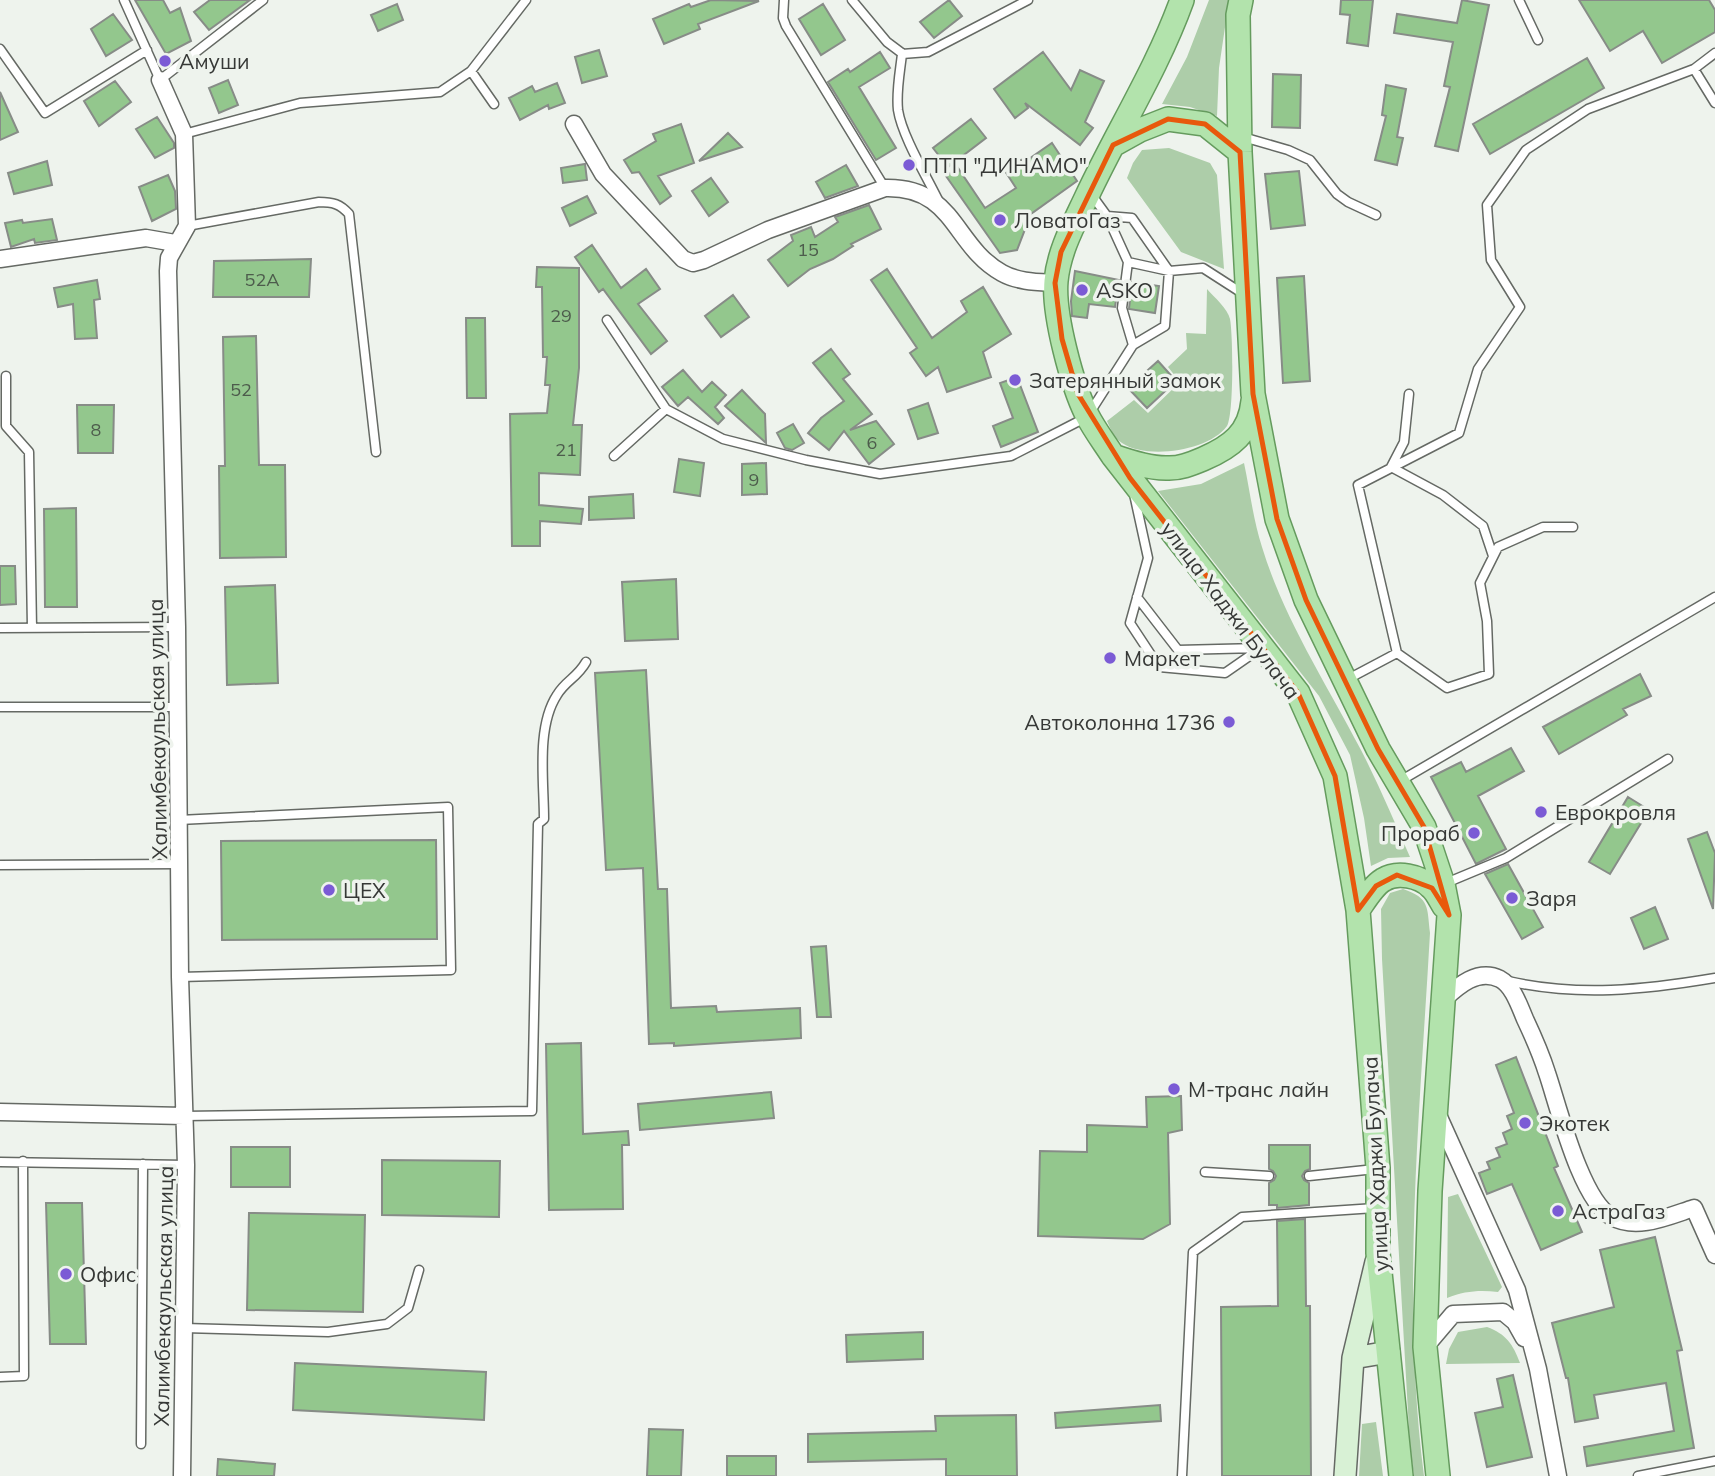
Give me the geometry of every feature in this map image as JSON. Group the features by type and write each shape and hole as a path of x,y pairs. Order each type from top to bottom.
{"main road":[{"name":"улица Хаджи Булача","path":"1182,0 1160,57 1089,191 1061,252 1055,283 1062,340 1087,417 1113,456 1298,694 1335,776 1358,910 1378,1168 1378,1253 1401,1476"},
{"path":"1241,0 1238,15 1240,144 1254,394 1277,519 1306,600 1378,749 1424,827 1443,884 1449,915 1430,1191 1425,1347 1438,1476"},
{"path":"1113,145 1139,130 1168,119 1205,124 1240,144"},
{"path":"1113,456 1132,463 1167,469 1189,465 1216,454 1232,444 1242,432 1251,415 1254,394"},
{"path":"1358,910 1384,879 1397,875 1421,880 1432,888 1449,915"},
{"path":"1345,1476 1353,1358 1378,1253"},
{"path":"1353,1358 1388,1352"}],"street":[{"path":"160,80 184,134 187,226"},
{"path":"573,124 603,174 683,258 693,263 768,230 885,188 899,187 918,192 940,205 984,260 1003,274 1026,281 1055,283"},
{"name":"Халимбекаульская улица","path":"182,1476 186,1165 180,977 177,627 168,271 169,258 175,243 187,226"},
{"path":"0,258 146,238 175,243"},
{"path":"1444,999 1461,983 1471,979 1501,979 1510,988 1522,1011 1541,1055 1561,1120 1584,1178 1605,1212 1622,1220 1646,1222 1694,1208 1715,1255"},
{"path":"1435,1110 1517,1290 1538,1369 1558,1476"},
{"path":"0,1112 184,1116"},
{"path":"1425,1347 1453,1314 1503,1312 1515,1322 1538,1369"}],"lane":[{"path":"124,0 160,80 262,0"},
{"path":"184,134 300,103 440,92 471,71 526,0"},
{"path":"784,0 783,18 786,26 885,188"},
{"path":"852,0 887,42 903,54 928,52 1028,0"},
{"path":"1519,0 1538,40"},
{"path":"0,49 44,113 147,50"},
{"path":"1573,527 1543,527 1498,547 1480,583 1487,621 1489,674 1447,688 1397,653 1358,485 1459,433 1478,369 1520,307 1491,260 1487,205 1526,150 1588,109 1695,69 1715,53"},
{"path":"903,54 898,83 898,111 940,205"},
{"path":"1695,69 1715,103"},
{"path":"471,71 495,104"},
{"path":"1240,144 1288,150 1310,160 1337,194 1376,215"},
{"path":"1089,191 1107,216 1128,262 1122,309 1133,345"},
{"path":"187,226 319,202 341,205 349,214 376,452"},
{"path":"607,320 666,409 723,439 807,460 880,474 1011,456 1087,417 1133,345 1165,326 1169,271 1132,218 1107,216"},
{"path":"1128,262 1169,271 1203,268 1248,297"},
{"path":"6,376 6,426 29,452 32,628"},
{"path":"1391,467 1404,442 1409,394"},
{"path":"614,457 666,409"},
{"path":"1391,467 1443,495 1483,526 1493,556"},
{"path":"1130,478 1148,558 1130,623 1159,667 1225,673 1262,648"},
{"path":"1137,597 1178,650 1262,648"},
{"path":"1397,782 1715,597"},
{"path":"0,628 177,627"},
{"path":"1345,680 1397,653"},
{"path":"184,1116 532,1111 538,824 544,819 544,721 556,696 565,685 579,676 586,662"},
{"path":"0,707 178,707"},
{"path":"1443,884 1506,858 1668,759"},
{"path":"180,820 448,807 451,970 180,977"},
{"path":"0,865 180,864"},
{"path":"1501,979 1557,989 1646,990 1715,978"},
{"path":"0,1161 186,1165"},
{"path":"0,1377 24,1376 23,1161"},
{"path":"141,1444 143,1164"},
{"path":"1310,1176 1378,1168"},
{"path":"1205,1172 1269,1176"},
{"path":"1182,1476 1193,1252 1242,1217 1377,1208"},
{"path":"184,1328 328,1332 387,1324 408,1308 419,1270"},
{"path":"1638,1476 1715,1461"}],"highlighted area":[{"path":"1168,119 1205,124 1240,152 1253,394 1277,519 1306,600 1378,749 1424,827 1449,915 1432,888 1397,875 1376,886 1358,910 1335,776 1298,693 1130,478 1078,394 1062,339 1055,283 1061,252 1113,145"}],"green space":[{"path":"1209,0 1229,0 1219,68 1217,116 1190,107 1162,104 1187,57"},
{"path":"1169,148 1210,163 1217,175 1224,269 1181,252 1127,178 1142,150"},
{"path":"1207,289 1224,307 1230,319 1232,391 1227,426 1207,442 1177,450 1146,451 1122,443 1107,421 1134,400 1148,413 1180,382 1168,367 1187,349 1186,333 1206,334"},
{"path":"1244,463 1254,516 1271,573 1307,650 1368,763 1410,857 1388,858 1371,866 1350,755 1319,696 1158,491 1201,484"},
{"path":"1403,889 1423,900 1430,933 1413,1273 1417,1409 1424,1476 1414,1476 1410,1447 1382,959 1381,909 1390,893"},
{"path":"1458,1194 1502,1287 1498,1292 1472,1292 1447,1298 1448,1197"},
{"path":"1487,1327 1508,1340 1520,1363 1446,1364 1449,1349 1458,1332"},
{"path":"1376,1422 1383,1476 1359,1476 1362,1424"}],"building":[{"path":"135,0 163,0 170,13 180,8 191,41 166,54"},
{"path":"210,0 250,0 209,30 194,12"},
{"path":"711,0 759,1 698,24 700,29 664,44 653,19 689,4 691,7"},
{"path":"949,0 962,16 934,38 920,22"},
{"path":"1341,0 1373,0 1368,46 1347,43 1350,15 1340,14"},
{"path":"1462,0 1489,5 1458,151 1435,146 1450,87 1444,86 1453,42 1394,33 1397,14 1457,23"},
{"path":"1579,0 1709,0 1715,10 1715,32 1662,63 1643,31 1610,51"},
{"path":"397,4 403,20 378,31 371,15"},
{"path":"823,4 845,40 821,55 799,19"},
{"path":"113,14 132,40 106,56 91,29"},
{"path":"599,50 607,76 582,83 575,57"},
{"path":"880,52 890,68 859,87 896,148 876,160 828,82 848,69 850,72"},
{"path":"1043,52 1071,90 1080,70 1104,81 1085,122 1093,128 1080,145 1025,103 1028,108 1015,118 994,89"},
{"path":"1587,58 1604,88 1490,154 1473,124"},
{"path":"1273,74 1301,75 1300,128 1272,127"},
{"path":"228,80 238,105 219,113 209,88"},
{"path":"115,81 131,102 99,126 84,101"},
{"path":"557,83 565,103 549,109 548,105 520,120 509,98 532,86 535,92"},
{"path":"1386,85 1406,89 1397,137 1403,138 1397,165 1375,160 1386,116 1382,115"},
{"path":"0,92 18,132 0,140"},
{"path":"157,117 174,143 174,148 155,158 136,129"},
{"path":"971,119 986,138 948,167 933,148"},
{"path":"681,124 694,163 658,176 671,196 660,204 639,172 632,173 624,160 656,141 653,134"},
{"path":"728,133 742,147 699,161"},
{"path":"1052,143 1077,181 1031,214 1017,250 1000,253 946,176 958,168 985,208 1016,188 1005,171 1021,160 1023,163"},
{"path":"47,161 52,185 14,194 8,173"},
{"path":"585,164 587,180 563,183 561,168"},
{"path":"846,165 858,186 825,198 816,182"},
{"path":"1299,171 1305,225 1271,229 1265,174"},
{"path":"168,175 175,191 176,209 152,221 139,187"},
{"path":"711,178 728,202 709,216 692,191"},
{"path":"587,196 596,213 570,226 562,208"},
{"path":"869,205 881,229 851,244 853,246 833,259 810,269 788,286 768,260 793,241 791,235 811,227 815,237 838,222 835,217"},
{"path":"52,219 57,240 35,243 34,239 11,247 5,223"},
{"path":"592,245 621,288 646,269 660,289 638,304 667,341 651,354 603,289 599,292 575,257"},
{"path":"311,259 309,297 213,297 214,261"},
{"path":"537,267 579,268 579,368 573,425 582,425 580,475 539,473 539,505 583,509 581,524 540,521 540,546 512,546 510,414 547,413 550,385 545,385 547,357 543,357 542,287 536,287"},
{"path":"887,269 932,338 967,312 961,301 983,287 1011,334 983,352 991,377 947,392 938,367 926,376 910,353 917,348 871,280"},
{"path":"1075,271 1119,280 1115,307 1089,304 1087,318 1072,316"},
{"path":"1304,276 1310,381 1283,383 1277,278"},
{"path":"97,280 100,299 94,300 97,338 75,339 73,304 58,307 54,288"},
{"path":"1132,282 1159,286 1155,313 1129,309"},
{"path":"733,295 749,317 721,337 705,316"},
{"path":"466,318 485,318 486,398 467,398"},
{"path":"256,336 259,465 285,465 286,557 220,558 219,466 225,466 223,337"},
{"path":"831,349 850,374 843,379 872,414 850,430 876,421 894,444 869,464 844,431 829,450 808,433 821,418 844,401 813,363"},
{"path":"1158,361 1176,381 1147,408 1128,388"},
{"path":"683,370 702,392 712,382 726,395 715,407 724,418 718,424 688,397 678,406 662,387"},
{"path":"1017,377 1038,432 1001,447 993,426 1013,418 1000,383"},
{"path":"742,390 765,414 766,443 725,406"},
{"path":"928,403 938,433 918,439 908,410"},
{"path":"77,405 114,405 113,453 78,453"},
{"path":"793,424 804,443 792,450 785,448 777,433"},
{"path":"679,459 704,463 700,496 674,492"},
{"path":"766,463 767,494 742,495 742,464"},
{"path":"633,494 634,518 589,520 589,497"},
{"path":"76,508 77,607 45,607 44,509"},
{"path":"0,566 15,566 16,604 0,605"},
{"path":"676,579 678,639 625,641 622,582"},
{"path":"275,585 278,683 227,685 225,587"},
{"path":"646,670 658,889 667,889 671,1008 716,1006 717,1012 800,1008 801,1038 674,1046 674,1043 649,1044 643,868 606,870 595,673"},
{"path":"1640,674 1651,696 1623,709 1627,715 1559,754 1543,727"},
{"path":"1511,748 1524,771 1478,796 1506,849 1476,864 1431,777 1461,762 1466,772"},
{"path":"1628,797 1649,810 1610,874 1589,862"},
{"path":"1707,832 1715,853 1713,909 1688,839"},
{"name":"ЦЕХ","path":"436,840 437,939 222,940 221,841"},
{"path":"1508,864 1543,927 1522,939 1485,874"},
{"path":"1655,907 1668,939 1644,949 1631,918"},
{"path":"826,946 831,1017 817,1017 811,947"},
{"path":"581,1043 583,1134 628,1131 629,1145 622,1145 623,1209 549,1210 546,1044"},
{"path":"1516,1057 1558,1166 1554,1168 1582,1232 1541,1250 1512,1184 1487,1194 1479,1173 1490,1169 1487,1162 1500,1157 1496,1148 1507,1144 1503,1133 1512,1129 1507,1116 1514,1113 1496,1065"},
{"path":"771,1092 774,1118 640,1130 638,1104"},
{"path":"1181,1096 1182,1130 1168,1133 1170,1224 1143,1239 1038,1236 1040,1151 1087,1152 1087,1125 1147,1127 1146,1097"},
{"path":"1269,1145 1310,1145 1310,1169 1302,1176 1309,1183 1309,1205 1277,1208 1277,1205 1269,1205 1269,1183 1276,1176 1269,1169"},
{"path":"231,1147 290,1147 290,1187 231,1187"},
{"path":"382,1160 500,1161 499,1217 382,1215"},
{"name":"Офис","path":"46,1203 82,1203 86,1344 50,1344"},
{"path":"249,1213 365,1215 363,1312 247,1310"},
{"path":"1305,1219 1306,1306 1310,1306 1311,1476 1222,1476 1221,1307 1278,1306 1277,1221"},
{"path":"1655,1237 1682,1350 1677,1351 1694,1448 1587,1466 1584,1447 1674,1431 1666,1383 1594,1395 1598,1418 1575,1422 1568,1378 1552,1323 1614,1307 1600,1250"},
{"path":"923,1332 923,1359 847,1362 846,1335"},
{"path":"295,1363 486,1372 484,1420 293,1410"},
{"path":"1513,1375 1532,1457 1487,1467 1475,1413 1503,1407 1497,1379"},
{"path":"1160,1405 1161,1421 1056,1428 1055,1413"},
{"path":"1016,1415 1017,1476 946,1476 946,1459 808,1462 808,1434 936,1431 935,1416"},
{"path":"649,1429 683,1430 681,1476 647,1476"},
{"path":"727,1456 776,1456 776,1476 727,1476"},
{"path":"218,1459 275,1464 274,1476 217,1476"}],"place":[{"name":"Амуши","path":"165,61"},
{"name":"ПТП \"ДИНАМО\"","path":"909,165"},
{"name":"ЛоватоГаз","path":"1000,220"},
{"name":"ASKO","path":"1082,290"},
{"name":"Затерянный замок","path":"1015,380"},
{"name":"Маркет","path":"1110,658"},
{"name":"Автоколонна 1736","path":"1229,722"},
{"name":"Еврокровля","path":"1541,812"},
{"name":"Прораб","path":"1474,833"},
{"name":"ЦЕХ","path":"329,890"},
{"name":"Заря","path":"1512,898"},
{"name":"М-транс лайн","path":"1174,1089"},
{"name":"Экотек","path":"1525,1123"},
{"name":"АстраГаз","path":"1558,1211"},
{"name":"Офис","path":"66,1274"}]}
